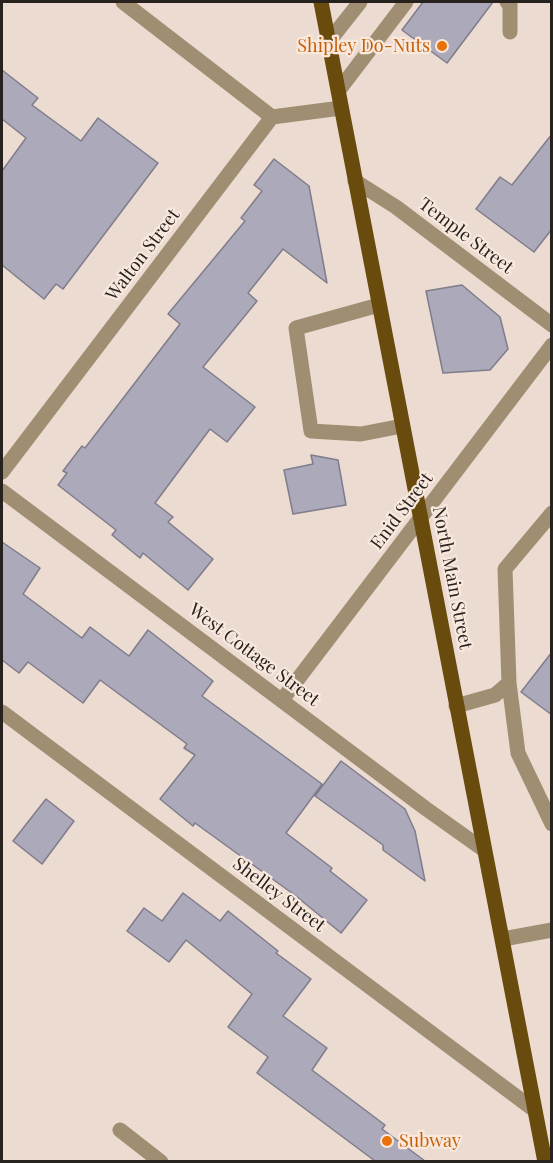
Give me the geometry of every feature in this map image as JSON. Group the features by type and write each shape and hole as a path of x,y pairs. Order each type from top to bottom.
{"main road":[{"name":"North Main Street","path":"321,2 503,939 533,1109 545,1161"}],"street":[{"path":"123,2 272,117 342,108"},
{"path":"330,40 360,2"},
{"path":"339,90 406,2"},
{"path":"507,2 510,3 510,32"},
{"name":"Walton Street","path":"2,472 272,117"},
{"name":"Temple Street","path":"355,181 396,207 552,325"},
{"path":"379,305 296,328 311,431 361,434 402,426"},
{"name":"Enid Street","path":"282,700 552,345"},
{"name":"West Cottage Street","path":"2,491 484,850"},
{"path":"552,513 505,569 509,683 518,753 552,824"},
{"path":"456,706 495,695 509,683"},
{"name":"Shelley Street","path":"2,712 533,1109"},
{"path":"503,939 552,930"},
{"path":"120,1130 161,1161"}],"building":[{"name":"Shipley Do-Nuts","path":"423,2 493,2 447,63 402,30"},
{"path":"2,70 38,98 32,105 81,141 98,118 158,163 63,289 56,284 44,299 2,265 2,171 26,138 2,119"},
{"path":"552,134 552,229 534,252 476,209 500,177 512,185"},
{"path":"274,159 309,186 327,283 283,249 248,293 257,301 203,367 255,407 227,442 210,429 155,503 173,517 168,522 213,559 188,590 143,553 140,558 112,535 116,530 58,485 67,473 63,471 82,446 85,448 180,324 168,314 245,221 241,218 262,191 254,185"},
{"path":"462,285 500,317 508,349 490,370 443,373 426,291"},
{"path":"311,455 338,460 346,505 293,514 284,470 313,464"},
{"path":"2,542 40,568 23,594 82,638 90,627 129,656 148,630 213,681 202,696 322,784 286,833 332,868 330,871 367,900 341,933 296,896 195,823 193,826 160,799 195,755 184,748 187,744 100,680 83,703 28,662 19,673 2,660"},
{"path":"552,652 552,715 521,692"},
{"path":"341,761 405,809 415,831 425,881 383,850 383,845 315,796"},
{"path":"46,799 74,821 42,864 13,841"},
{"path":"183,893 220,921 228,911 278,951 276,953 311,979 283,1016 327,1048 312,1070 385,1125 382,1129 425,1161 375,1161 257,1073 268,1057 228,1027 252,994 186,940 169,962 127,931 144,908 162,921"}],"place":[{"name":"Shipley Do-Nuts","path":"442,46"},
{"name":"Subway","path":"387,1141"}]}
